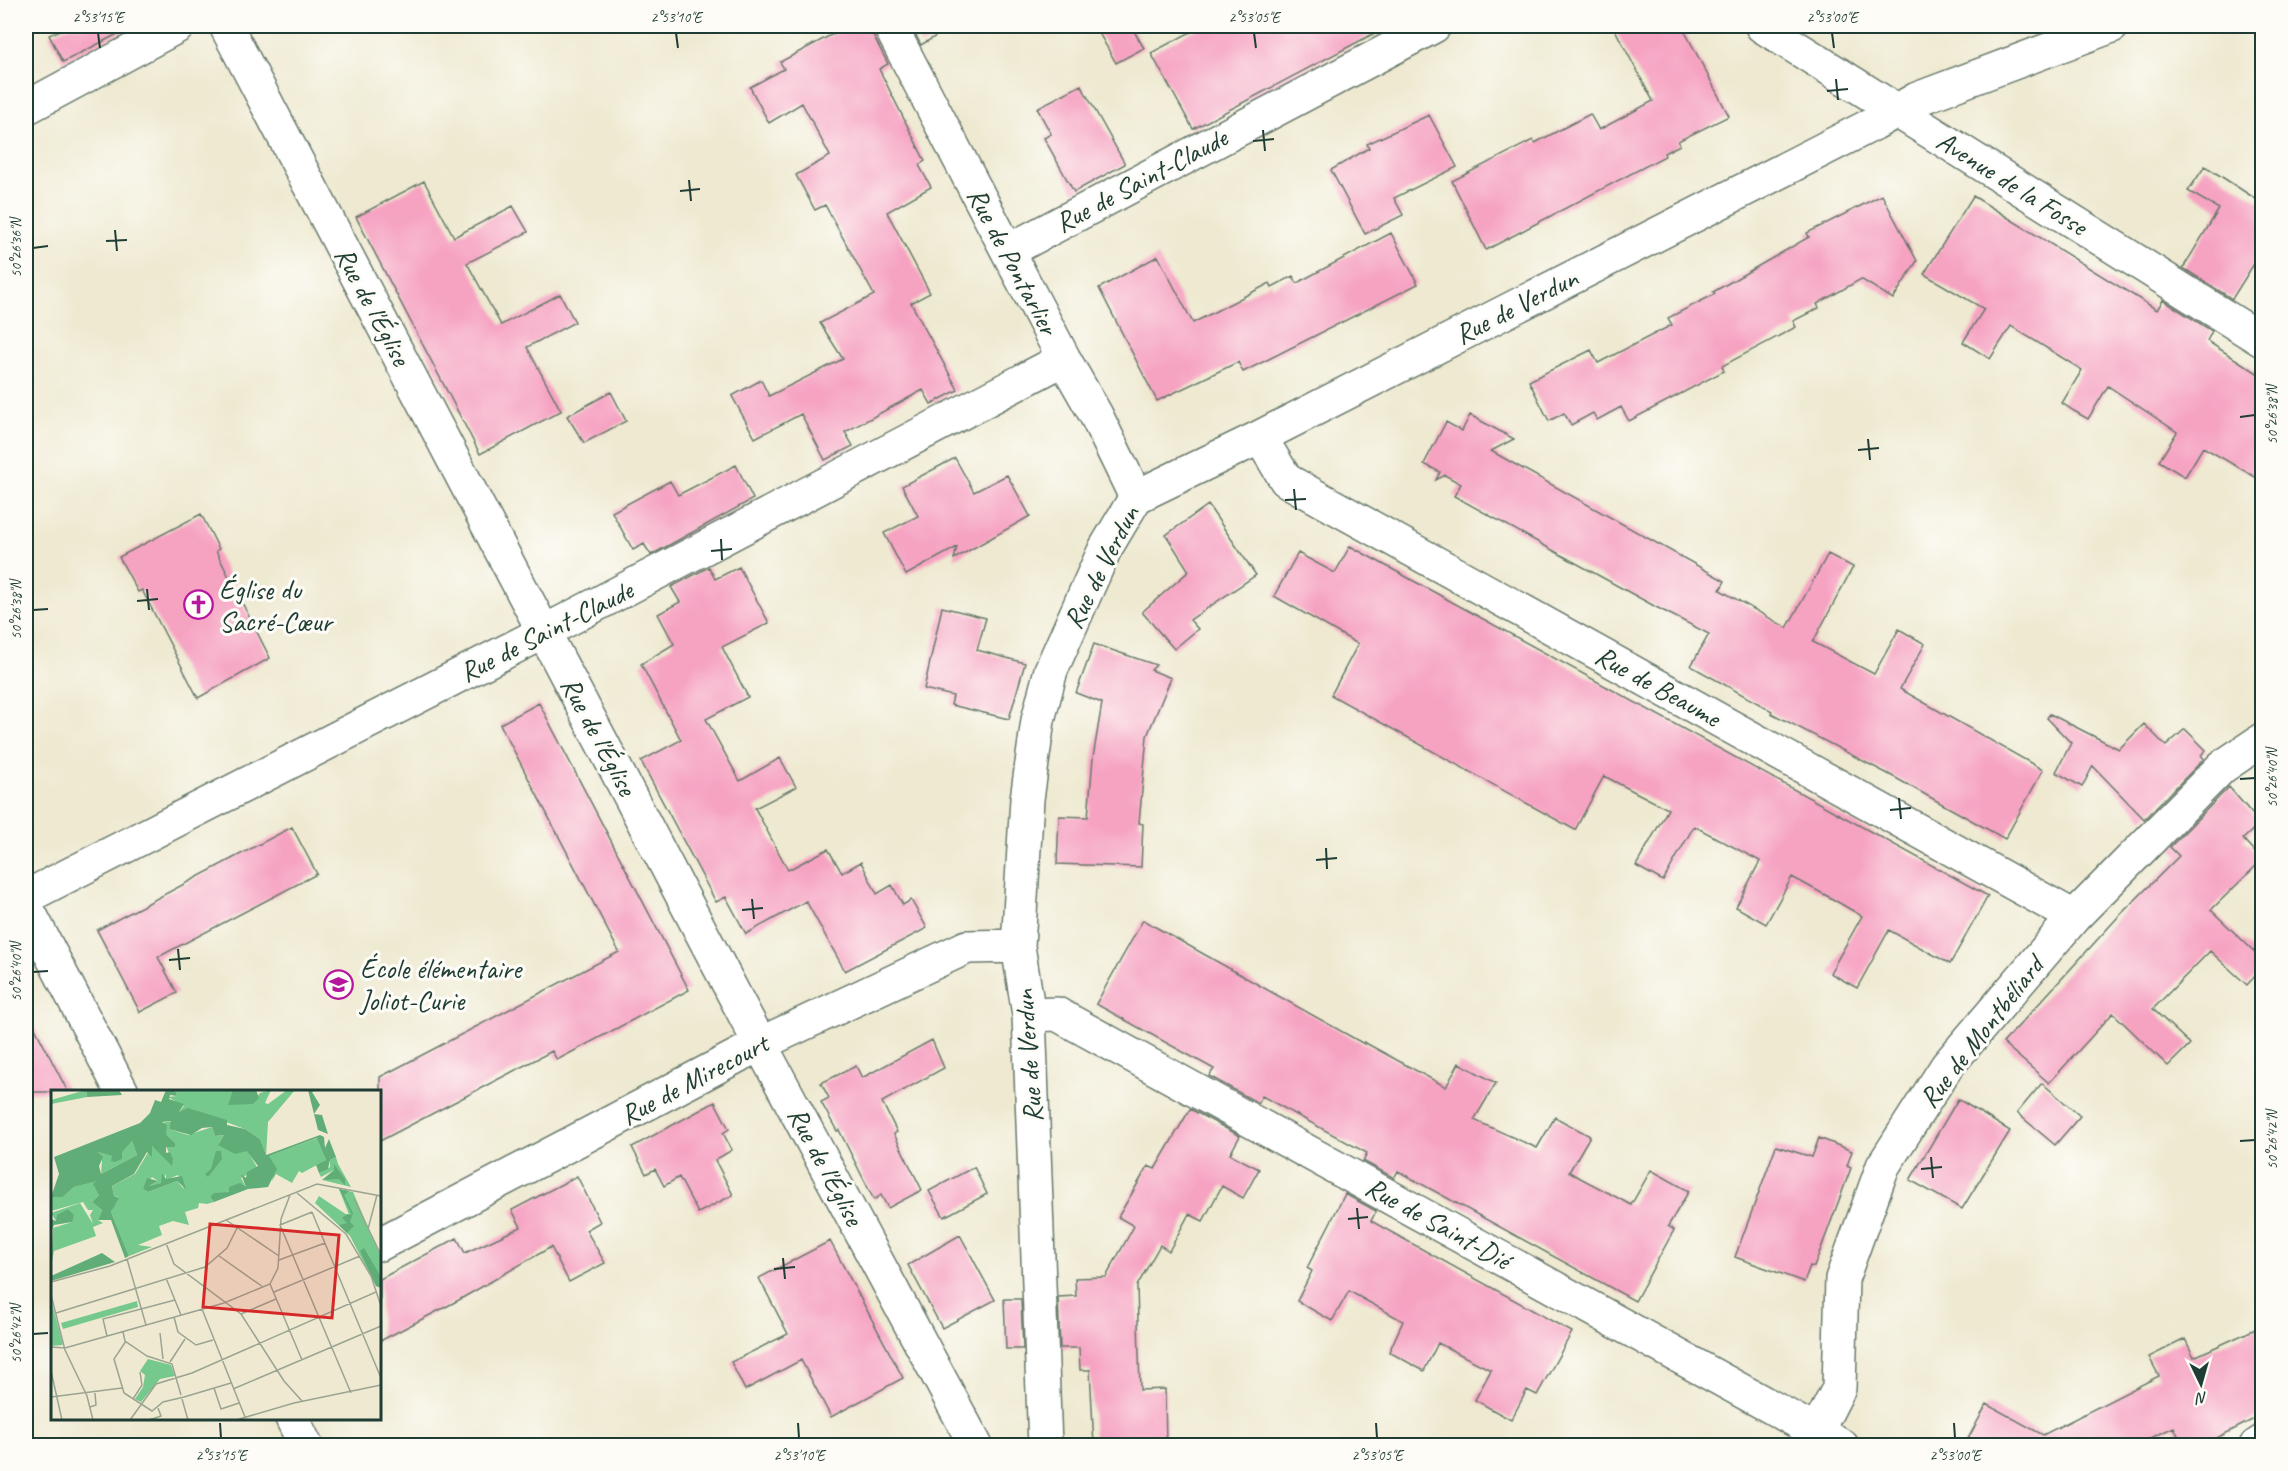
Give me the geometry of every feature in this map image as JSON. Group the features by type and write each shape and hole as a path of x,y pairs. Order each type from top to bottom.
{"street":[{"path":"26,108 178,26"},
{"name":"Rue de l'Église","path":"226,26 760,1044 976,1446"},
{"name":"Rue de Pontarlier","path":"890,26 1064,359 1096,415 1136,496"},
{"name":"Rue de Saint-Claude","path":"1008,251 1434,26"},
{"name":"Avenue de la Fosse","path":"1762,26 2262,340"},
{"name":"Rue de Verdun","path":"1045,1446 1029,1016 1018,946 1027,799 1038,720 1051,669 1105,549 1136,496 1260,437 1875,123 1894,110 1927,95 2112,26"},
{"name":"Rue de Saint-Claude","path":"26,897 544,632 1064,359"},
{"name":"Rue de Beaume","path":"1260,437 1286,480 2074,917"},
{"name":"Rue de Montbéliard","path":"1829,1438 1839,1388 1842,1279 1882,1166 1947,1066 2074,917 2222,767 2262,740"},
{"path":"26,906 121,1090"},
{"name":"Rue de Mirecourt","path":"381,1243 760,1044 967,947 1018,946"},
{"name":"Rue de Saint-Dié","path":"1029,1016 1057,1014 1829,1438"},
{"path":"293,1420 306,1446"},
{"path":"2256,1446 2262,1442"}],"building":[{"path":"70,26 133,26 63,62 49,35"},
{"path":"848,26 871,26 873,35 888,64 879,69 925,161 919,165 931,187 887,212 930,293 911,303 958,390 931,404 923,390 845,432 853,446 825,460 801,414 755,438 732,396 761,380 769,396 843,359 820,323 874,295 825,205 815,210 796,175 830,156 802,103 769,123 750,87 784,69 780,62"},
{"path":"911,26 953,26 921,45"},
{"path":"1095,26 1131,26 1144,48 1116,63"},
{"path":"1202,26 1388,26 1193,129 1151,53"},
{"path":"1613,26 1682,26 1729,116 1678,141 1680,145 1664,153 1665,156 1486,250 1452,181 1533,140 1535,143 1590,114 1599,130 1653,101"},
{"path":"1081,85 1125,164 1074,192 1044,138 1051,134 1037,108"},
{"path":"1429,115 1457,167 1394,198 1403,215 1365,234 1331,170 1369,148 1367,144"},
{"path":"2205,166 2262,203 2262,251 2232,299 2183,268 2219,209 2188,191"},
{"path":"424,181 454,237 513,206 528,232 467,263 501,325 560,294 575,322 527,347 561,411 480,454 356,217"},
{"path":"1882,195 1917,261 1893,299 1861,279 1817,304 1819,308 1793,321 1796,327 1722,366 1724,371 1629,421 1621,407 1597,420 1593,413 1571,425 1564,413 1549,421 1529,381 1591,350 1598,363 1672,325 1668,318 1715,294 1713,292 1809,237 1807,233"},
{"path":"1973,196 2157,310 2163,300 2212,331 2207,341 2262,376 2262,481 2203,447 2185,477 2159,461 2177,432 2108,386 2088,419 2074,411 2062,403 2082,370 2011,326 1990,359 1963,342 1984,309 1924,274"},
{"path":"1391,233 1418,284 1243,372 1238,362 1157,401 1099,288 1158,256 1193,323 1270,283 1272,287 1293,276 1297,283"},
{"path":"611,392 626,421 584,443 567,416"},
{"path":"1470,415 1514,439 1491,451 1725,581 1720,590 1787,628 1828,554 1853,567 1813,642 1874,674 1899,629 1925,644 1900,689 2043,770 2005,839 1892,776 1771,713 1772,711 1691,666 1709,634 1454,496 1461,484 1445,475 1436,480 1440,472 1424,464 1446,422 1462,431"},
{"path":"955,458 974,492 1007,475 1030,516 954,559 957,547 906,575 884,533 918,516 902,486"},
{"path":"736,465 753,499 651,555 644,544 633,550 612,512 670,481 678,495"},
{"path":"1208,505 1256,575 1190,620 1198,629 1174,649 1142,612 1189,571 1166,535"},
{"name":"Église du Sacré-Cœur","path":"201,514 219,549 216,551 270,658 198,698 142,590 138,592 119,557"},
{"path":"1350,546 1988,896 1950,964 1889,930 1857,988 1830,973 1862,916 1829,897 1792,877 1766,924 1736,907 1760,861 1694,826 1663,881 1636,866 1668,809 1604,776 1575,830 1331,695 1358,644 1274,596 1298,553 1335,573"},
{"path":"709,567 715,579 739,567 769,623 722,647 748,697 706,719 740,781 780,758 796,787 755,808 788,870 828,849 842,873 861,862 877,894 892,885 903,905 911,900 927,928 845,971 806,901 746,934 726,897 716,902 641,761 681,740 641,664 674,644 658,614 680,602 671,587"},
{"path":"942,607 986,618 977,650 1025,663 1009,719 951,705 953,696 924,689"},
{"path":"1094,644 1156,665 1151,670 1171,678 1147,736 1139,823 1143,824 1141,867 1057,864 1059,816 1088,817 1093,758 1102,703 1076,693"},
{"path":"539,703 689,990 557,1060 552,1051 381,1140 380,1077 619,952 500,724"},
{"path":"2050,714 2119,749 2144,724 2166,746 2185,729 2206,750 2201,755 2204,759 2144,819 2093,766 2082,787 2056,772 2071,743 2047,718"},
{"path":"2229,787 2260,823 2243,839 2262,860 2211,910 2262,959 2262,968 2247,985 2210,951 2153,1009 2190,1044 2168,1066 2113,1013 2049,1083 2003,1043 2118,917 2179,856 2170,847"},
{"path":"292,827 317,874 158,957 177,993 140,1012 97,930"},
{"path":"1143,920 1364,1044 1364,1042 1446,1087 1459,1063 1496,1083 1474,1120 1537,1148 1555,1117 1590,1136 1569,1172 1631,1205 1651,1170 1689,1191 1668,1226 1674,1230 1635,1301 1398,1171 1394,1178 1363,1161 1367,1153 1262,1096 1258,1103 1209,1076 1214,1069 1096,1004"},
{"path":"26,1011 67,1090 26,1092"},
{"path":"932,1040 944,1068 882,1102 897,1132 894,1134 922,1190 888,1208 881,1195 874,1200 839,1130 837,1131 821,1102 829,1098 821,1083 856,1066 862,1078"},
{"path":"2042,1083 2080,1116 2055,1145 2017,1113"},
{"path":"1958,1099 2010,1131 1962,1209 1910,1180"},
{"path":"715,1102 729,1129 723,1133 732,1150 715,1160 733,1195 698,1213 679,1177 664,1186 655,1169 646,1174 632,1147"},
{"path":"1190,1109 1240,1136 1230,1154 1259,1169 1243,1198 1222,1186 1203,1221 1189,1214 1169,1251 1160,1245 1137,1286 1140,1390 1165,1389 1166,1446 1094,1446 1090,1370 1080,1370 1079,1348 1060,1348 1058,1297 1076,1296 1075,1278 1106,1277 1134,1226 1118,1217 1148,1166 1155,1169"},
{"path":"1819,1138 1852,1151 1847,1166 1851,1168 1814,1267 1810,1266 1804,1282 1735,1257 1776,1146 1812,1157"},
{"path":"974,1167 987,1194 944,1217 929,1191"},
{"path":"577,1176 600,1222 586,1230 605,1263 569,1282 551,1247 457,1301 381,1340 381,1278 457,1238 465,1253 521,1227 512,1210"},
{"path":"1345,1194 1376,1211 1371,1221 1572,1332 1537,1395 1527,1390 1511,1420 1475,1400 1491,1370 1438,1343 1424,1371 1389,1352 1403,1321 1349,1291 1332,1321 1297,1301 1312,1271 1307,1268"},
{"path":"960,1235 995,1300 942,1328 908,1265"},
{"path":"830,1241 903,1378 831,1417 801,1360 745,1390 731,1362 788,1334 759,1278"},
{"path":"1004,1299 1021,1299 1023,1349 1006,1349"},
{"path":"2262,1326 2262,1415 2201,1446 2183,1446 2174,1427 2134,1446 1964,1446 1987,1404 2043,1435 2159,1376 2149,1357 2185,1339 2194,1357"}],"place":[{"name":"Église du Sacré-Cœur","path":"198,605"},
{"name":"École élémentaire Joliot-Curie","path":"339,984"}]}
